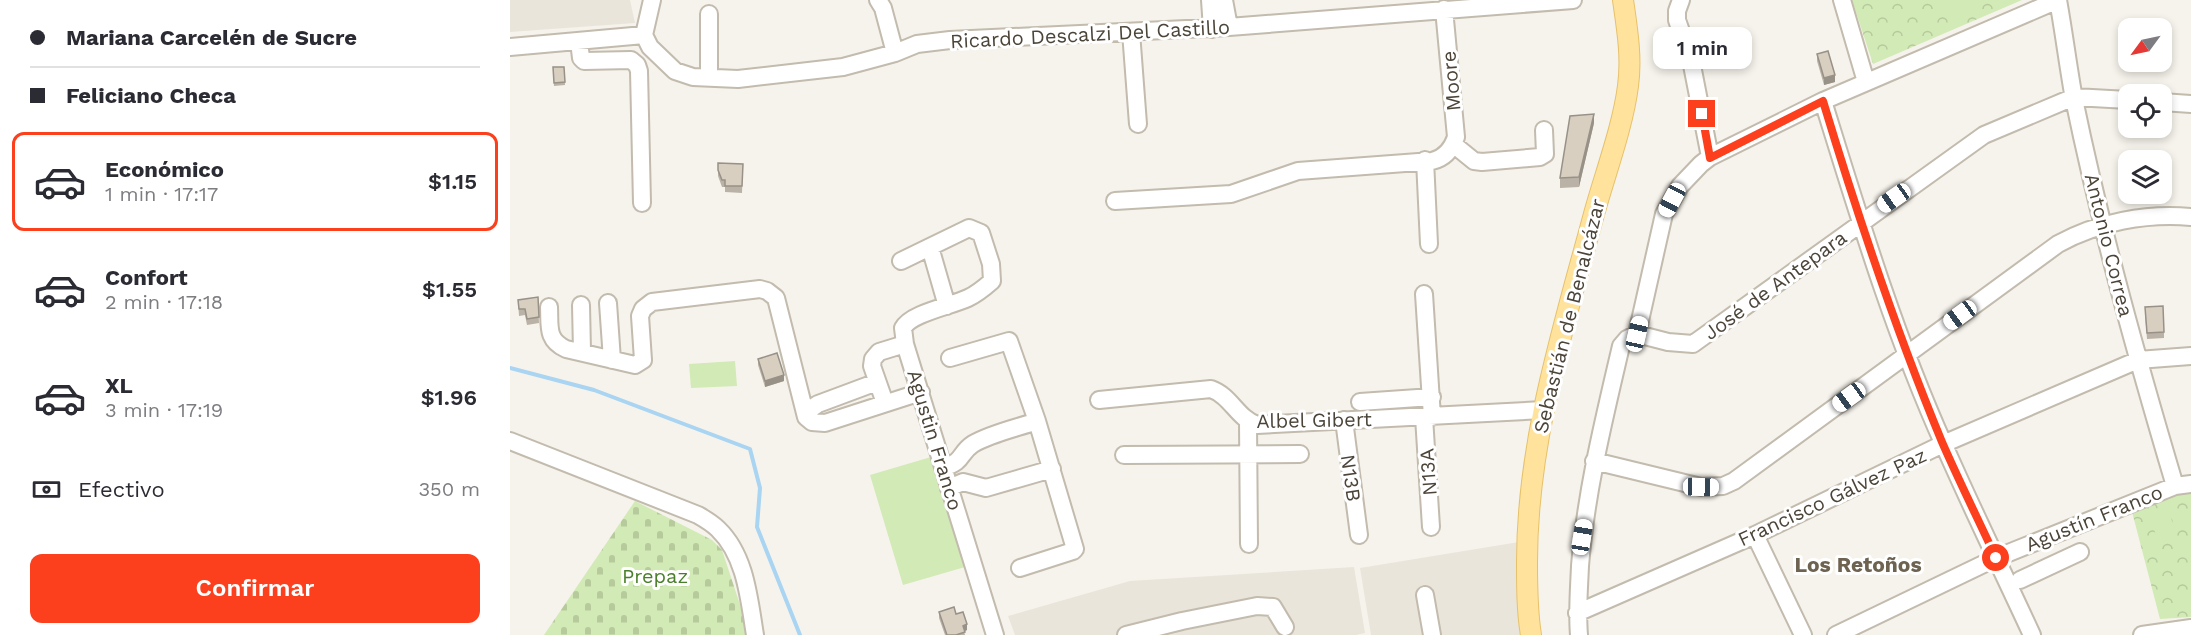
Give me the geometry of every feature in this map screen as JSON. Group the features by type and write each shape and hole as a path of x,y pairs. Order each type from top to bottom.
{"main road":[{"name":"Sebastián de Benalcázar","path":"1531,635 1527,598 1527,537 1531,484 1543,410 1628,86 1628,29 1623,0"}],"street":[{"path":"510,47 579,41 646,27 652,0"},
{"path":"878,0 883,8 895,53"},
{"path":"1210,0 1212,28"},
{"path":"1224,0 1229,27"},
{"name":"Ricardo Descalzi Del Castillo","path":"646,27 650,47 675,71 693,77 738,79 843,67 895,53 917,44 950,40 1229,27 1453,6 1573,0"},
{"path":"1681,0 1677,20 1691,60 1710,158"},
{"path":"1842,0 1866,82"},
{"path":"1579,635 1577,613 1582,537 1594,461 1621,346 1627,339 1637,334 1664,214 1680,186 1710,158 1823,101 2058,0"},
{"name":"Antonio Correa","path":"2058,0 2074,97 2103,226 2138,360 2183,485"},
{"name":"Moore","path":"1451,148 1456,137 1453,6"},
{"path":"709,14 709,78"},
{"path":"1131,32 1138,124"},
{"path":"579,41 581,58 584,61 631,60 637,65 642,203"},
{"name":"José de Antepara","path":"1637,334 1686,345 1700,340 1860,222 1984,135 2074,97 2118,99"},
{"path":"1823,101 1860,222 1907,354 1943,444 2032,635"},
{"path":"2172,103 2191,104"},
{"path":"1115,201 1231,194 1298,171 1438,159 1451,148 1482,162 1540,157 1545,154 1544,130"},
{"path":"1425,160 1429,244"},
{"path":"1594,461 1701,487 1723,486 1734,481 2058,244 2103,226 2137,218 2168,215 2191,218"},
{"name":"Agustin Franco","path":"930,247 973,228 981,233 991,264 992,281 979,292 909,319 903,328 905,344 995,635"},
{"path":"902,261 930,247 947,306"},
{"path":"549,307 550,335 556,344 566,349 582,351 631,365 639,364 643,360 640,316 643,309 652,302 764,289 776,298 806,417 812,422 825,423 921,392"},
{"name":"N13A","path":"1424,294 1432,397 1428,417 1431,528"},
{"path":"608,303 612,360"},
{"path":"581,305 582,351"},
{"path":"950,358 1009,341 1037,422 1075,549 1020,568"},
{"path":"885,403 872,366 874,355 905,344"},
{"name":"Francisco Gálvez Paz","path":"1577,613 1755,535 1943,444 2138,360 2191,356"},
{"path":"806,417 818,404 877,382"},
{"name":"Albel Gibert","path":"1099,400 1211,389 1219,392 1248,422 1257,425 1543,410"},
{"path":"1360,402 1432,397"},
{"name":"N13B","path":"1344,420 1359,535"},
{"path":"944,466 956,464 970,446 982,440 1037,422"},
{"path":"1248,422 1249,544"},
{"path":"510,441 698,515 717,528 729,542 746,580 755,635"},
{"path":"1124,455 1300,454"},
{"path":"949,488 963,482 986,488 1052,469"},
{"name":"Agustín Franco","path":"1836,635 1996,558 2183,485"},
{"path":"1755,535 1803,635"},
{"path":"2042,540 2051,565"},
{"path":"2020,580 2080,552"},
{"path":"1425,596 1432,635"},
{"path":"1126,635 1257,606 1273,607 1285,627"},
{"path":"2142,635 2191,628"}],"shaded area":[{"path":"510,0 630,0 635,23 510,32"},
{"path":"1519,542 1527,635 1371,635 1360,568"},
{"path":"1354,567 1365,633 1356,635 1015,635 1008,616 1130,581"}],"green space":[{"path":"1852,0 2022,0 1873,64"},
{"path":"1951,0 1979,0 1982,8 1951,21 1944,3"},
{"path":"735,361 737,386 691,388 689,364"},
{"path":"931,457 965,567 903,585 870,475"},
{"path":"2191,493 2191,617 2160,619 2131,508 2166,494"},
{"name":"Prepaz","path":"635,501 712,540 722,550 750,635 544,635"},
{"path":"2167,505 2177,537 2158,543 2149,511"}],"building":[{"path":"1828,51 1835,75 1824,78 1817,54"},
{"path":"553,67 564,67 565,82 554,83"},
{"path":"1594,114 1579,177 1560,178 1570,116"},
{"path":"718,163 743,164 742,186 725,186 725,180 722,180 718,170"},
{"path":"538,297 539,317 527,319 525,309 519,309 518,300"},
{"path":"2163,306 2164,332 2147,333 2145,307"},
{"path":"777,353 784,375 765,381 758,359"},
{"path":"954,607 956,614 963,612 967,624 963,626 965,632 947,635 939,612"}],"waterway":[{"path":"510,368 594,390 750,449 760,488 757,527 800,635"}],"district":[{"name":"Los Retoños","path":"1858,565"}],"route":[{"path":"1702,114 1710,158 1823,101 1860,222 1907,354 1943,444 1996,558"}]}
